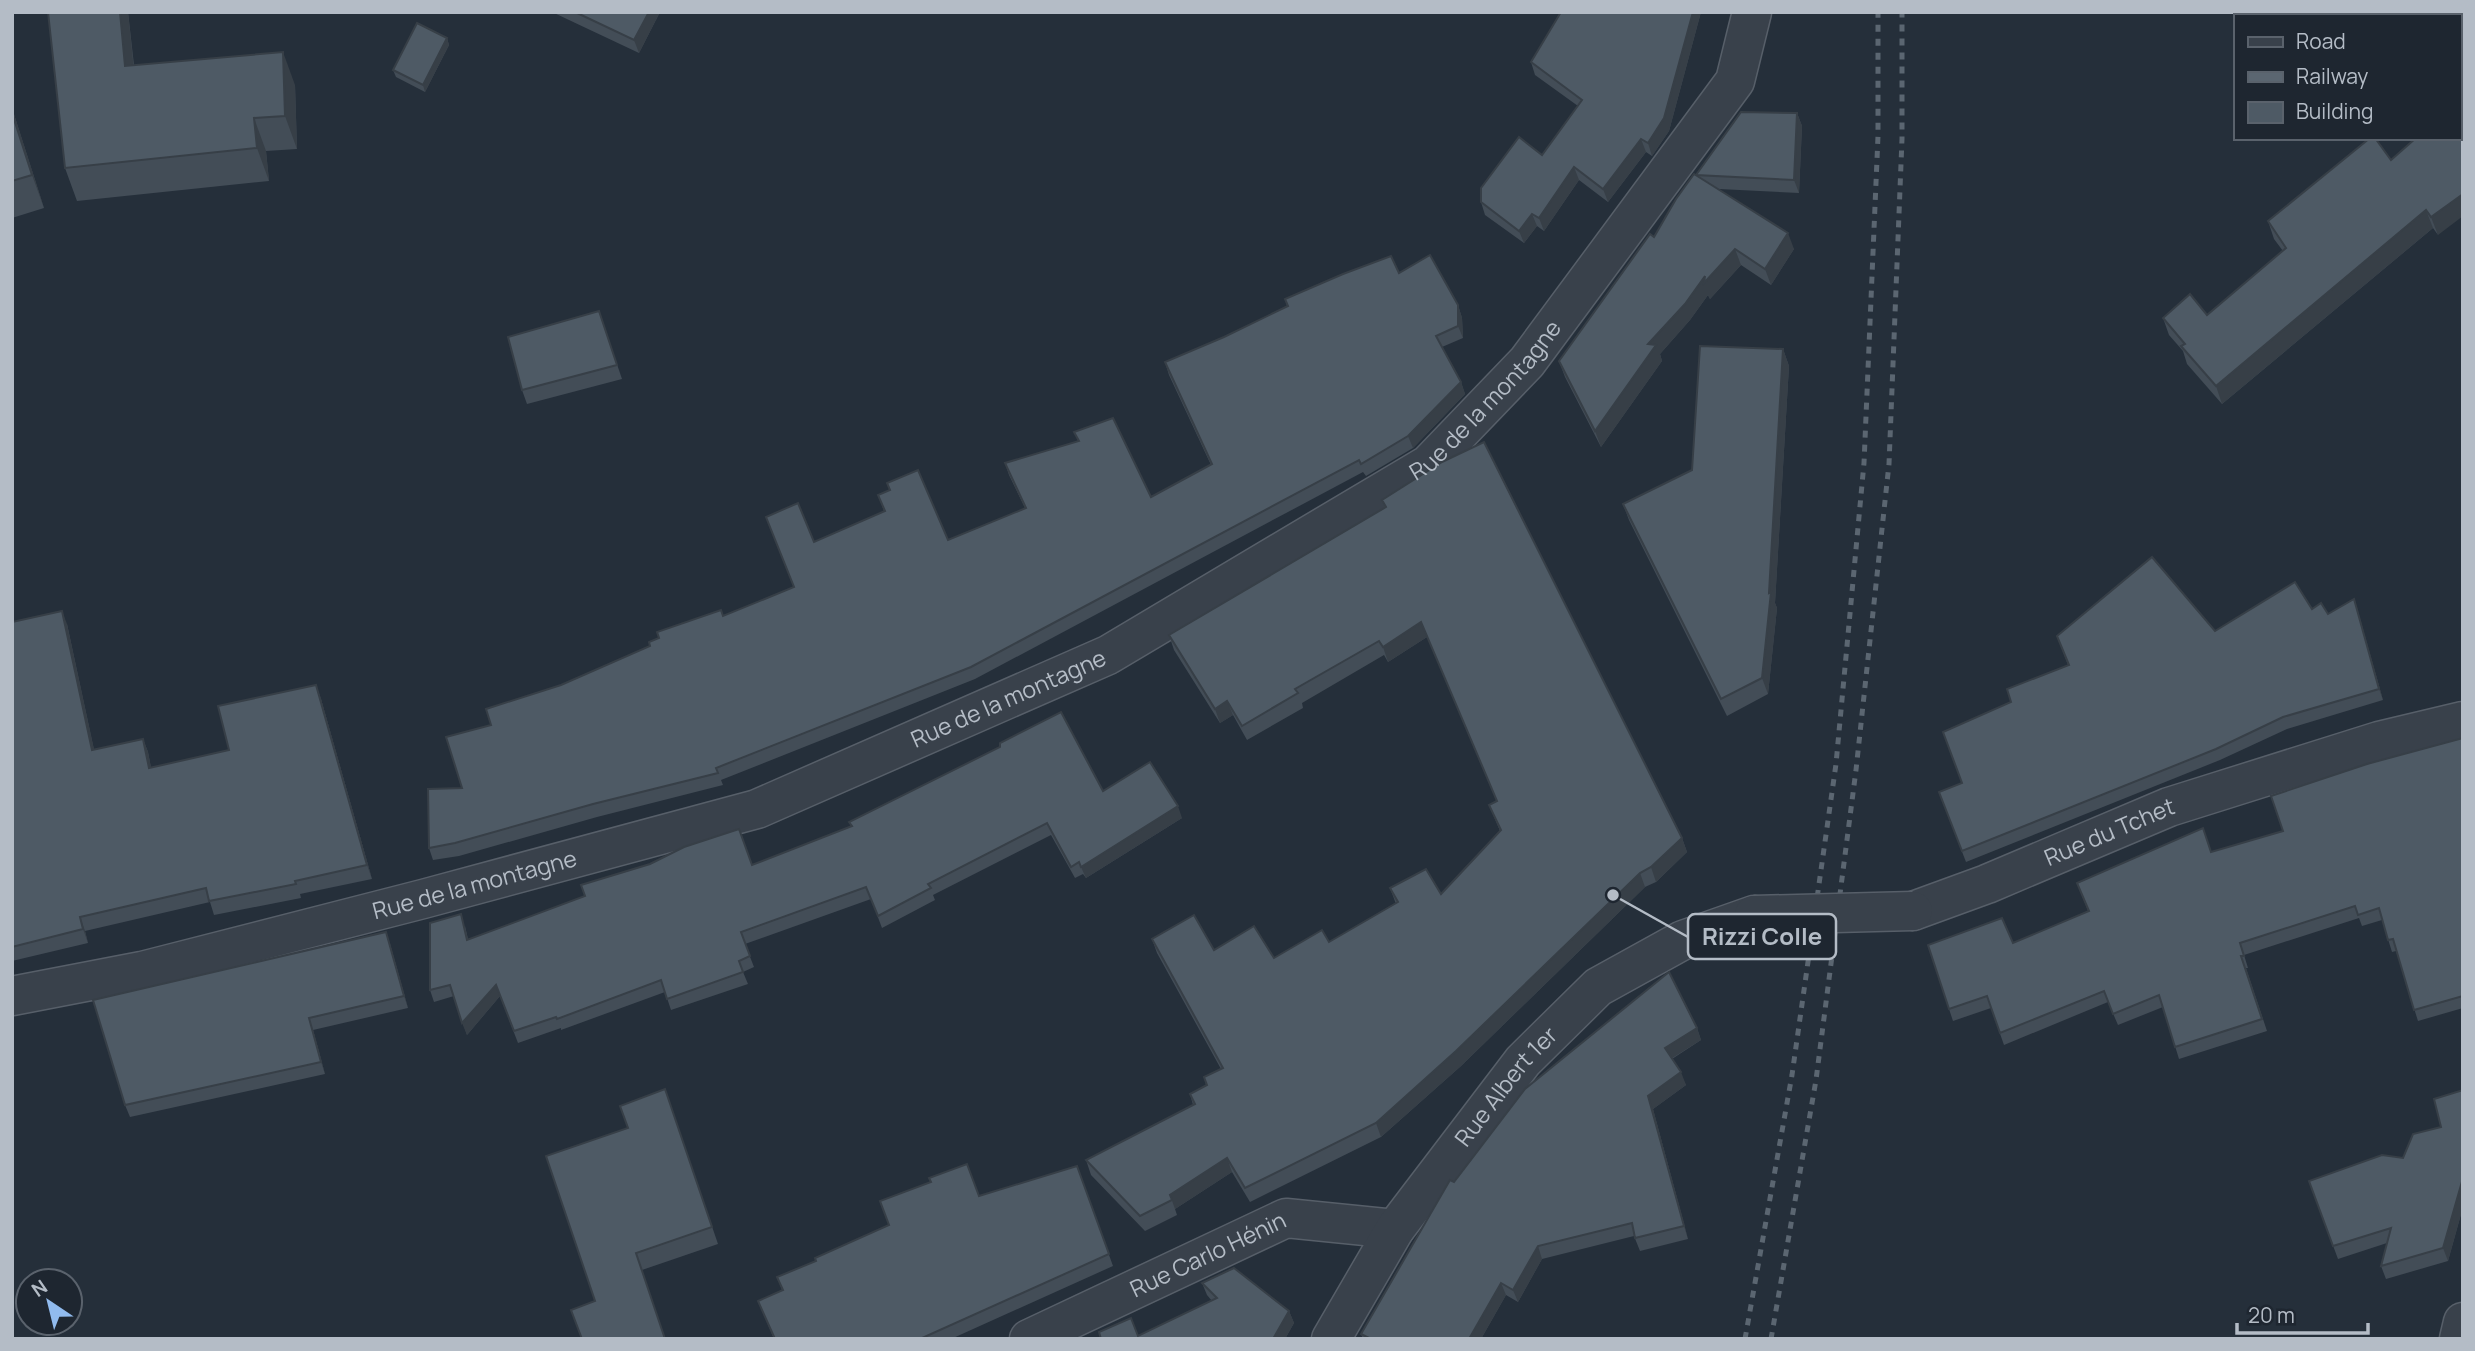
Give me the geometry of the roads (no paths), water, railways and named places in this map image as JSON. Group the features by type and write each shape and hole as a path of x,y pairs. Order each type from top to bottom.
{"street":[{"name":"Rue de la montagne","path":"12,996 142,971 436,896 757,809 1108,655 1429,464 1527,362 1735,81 1752,12"},
{"name":"Rue du Tchet","path":"1754,915 1913,911 1987,884 2169,807 2379,741 2463,721"},
{"name":"Rue Albert 1er","path":"1331,1339 1395,1229 1523,1061 1598,987 1683,940 1754,915"},
{"name":"Rue Carlo Hénin","path":"1029,1339 1286,1218 1395,1229"},
{"path":"2459,1339 2463,1322"}],"railway":[{"path":"1745,1339 1792,1075 1836,764 1864,463 1878,136 1878,12"},
{"path":"1771,1339 1816,1080 1856,770 1889,464 1902,139 1902,12"}],"place":[{"name":"Rizzi Colle","path":"1613,895"}]}
